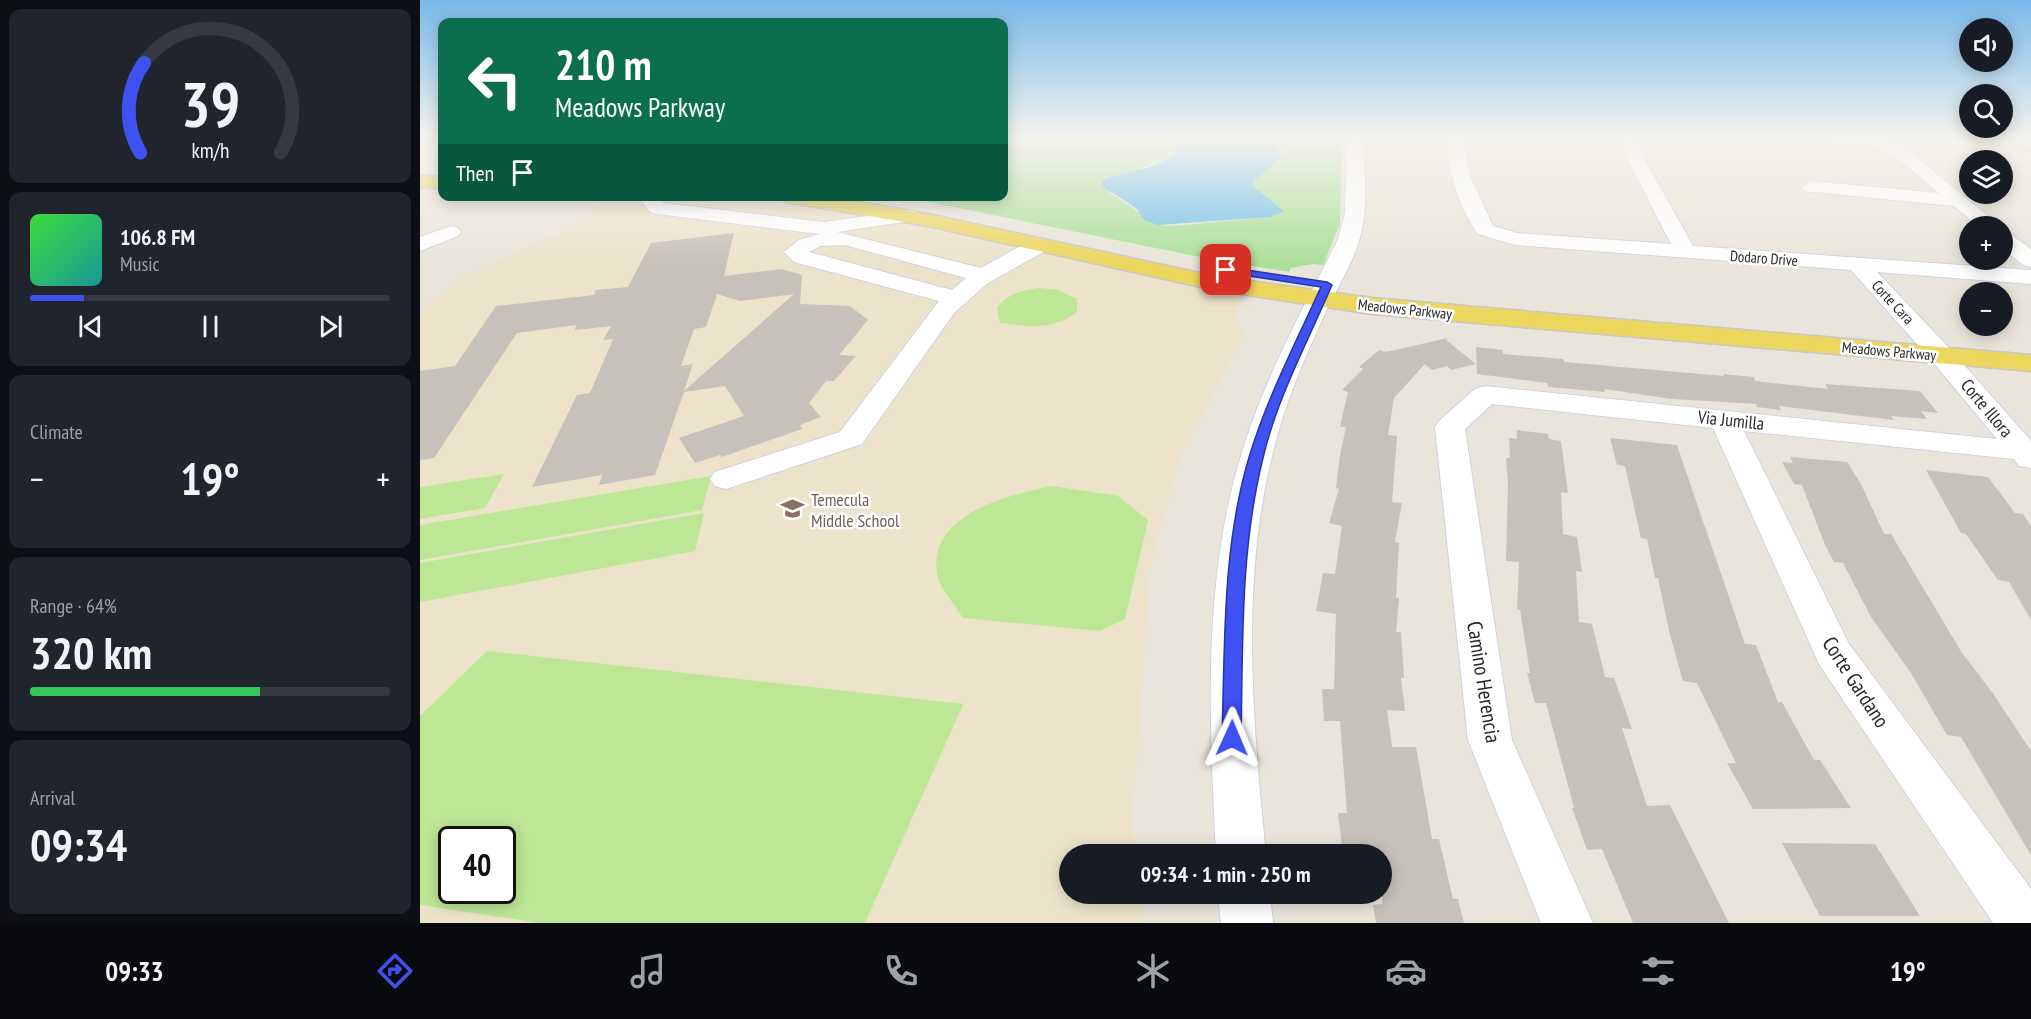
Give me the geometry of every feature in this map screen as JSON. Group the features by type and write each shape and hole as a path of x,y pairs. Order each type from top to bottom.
{"main road":[{"path":"420,182 438,182"},
{"name":"Meadows Parkway","path":"817,201 910,216 1214,283 1324,292"},
{"name":"Meadows Parkway","path":"897,201 1324,292 1468,315 1935,348 2031,348"},
{"name":"Meadows Parkway","path":"1935,348 2031,363"}],"street":[{"path":"1240,844 1232,738 1235,599 1243,518 1256,456 1276,398 1349,239 1355,213 1355,180"},
{"name":"Dodaro Drive","path":"1462,180 1467,197 1485,230 1515,239 2031,277"},
{"path":"1647,180 1686,252"},
{"path":"1933,180 1977,216"},
{"path":"1811,187 1958,201"},
{"path":"651,201 657,208 824,228 910,216"},
{"path":"420,245 451,232"},
{"path":"955,298 802,257 795,252 806,242 828,238 846,239 984,276"},
{"path":"726,478 851,438 955,298 984,276 1039,245"},
{"path":"2013,246 2031,260"},
{"name":"Corte Cara","path":"1858,265 1935,348"},
{"name":"Corte Illora","path":"1935,348 2028,454"},
{"name":"Via Jumilla","path":"1450,427 1485,395 2028,454"},
{"name":"Corte Gardano","path":"1724,420 1833,653 2024,923"},
{"name":"Camino Herencia","path":"1450,427 1490,740 1567,923"},
{"path":"1245,904 1247,923"}],"shaded area":[{"name":"Temecula Middle School","path":"604,201 781,201 870,213 1161,279 1242,293 1233,322 1246,332 1180,455 1151,563 1132,822 1135,844 1059,844 1059,904 1141,904 1144,923 420,923 420,313 462,277 565,230"}],"green space":[{"path":"1008,180 1124,180 1110,193 1158,225 1172,226 1270,217 1281,208 1253,187 1253,180 1341,180 1340,224 1323,265 1312,264 1291,268 1289,272 1210,259 924,201 1008,201"},
{"path":"1040,288 1058,290 1077,299 1077,312 1050,325 1000,323 997,307 1002,302 1017,293"},
{"path":"504,474 485,508 420,519 420,487"},
{"path":"711,476 702,510 420,560 420,525"},
{"path":"1052,486 1118,496 1148,520 1125,619 1100,631 963,618 938,579 938,553 945,536 958,522 993,502"},
{"path":"704,513 695,551 420,602 420,563"},
{"path":"487,651 963,704 865,923 540,923 420,905 420,716"}],"water":[{"path":"1103,180 1254,180 1253,186 1284,211 1270,217 1158,225 1144,220 1137,209 1101,185"}],"building":[{"path":"734,233 724,276 782,269 802,275 800,304 850,306 868,320 839,355 856,356 834,381 826,381 809,403 821,417 800,425 802,429 722,457 720,455 695,463 679,438 744,416 725,386 684,392 655,475 599,485 602,475 532,487 577,395 590,393 613,339 603,340 611,326 575,330 576,325 517,333 434,458 420,460 420,371 455,366 496,306 594,295 596,290 628,287 651,243","holes":["717,294 740,301 794,294 684,391 693,364 681,366 694,329 706,327"]},
{"path":"1448,338 1446,340 1476,364 1451,370 1447,366 1432,370 1425,364 1394,398 1388,435 1397,436 1392,502 1402,503 1395,542 1399,543 1396,598 1399,598 1396,632 1401,632 1404,678 1401,678 1405,711 1387,710 1392,747 1416,747 1432,839 1439,839 1453,899 1458,899 1464,923 1376,923 1373,905 1392,904 1392,844 1342,844 1338,813 1347,813 1340,721 1324,721 1322,689 1334,689 1336,614 1316,611 1323,573 1335,574 1342,526 1329,523 1339,489 1336,488 1346,427 1340,427 1348,392 1342,390 1363,369 1359,367 1379,350 1386,352"},
{"path":"1476,347 1503,350 1503,354 1563,359 1564,362 1754,377 1755,381 1828,389 1825,384 1920,391 1938,413 1921,411 1927,419 1891,416 1894,420 1779,406 1781,410 1757,407 1756,404 1672,399 1604,389 1605,392 1548,387 1547,383 1477,374"},
{"path":"1517,430 1548,434 1549,439 1561,441 1568,493 1561,492 1563,534 1577,537 1582,572 1576,571 1579,622 1592,624 1605,677 1614,678 1632,729 1622,728 1647,806 1670,805 1729,923 1633,923 1602,849 1587,850 1572,808 1574,808 1546,703 1535,703 1527,673 1530,673 1520,610 1517,609 1519,562 1506,561 1508,485 1506,458 1510,458 1509,438 1517,439"},
{"path":"1610,438 1677,445 1745,644 1756,645 1778,702 1782,702 1814,760 1820,760 1851,808 1753,809 1727,763 1736,763 1697,683 1683,681 1658,578 1655,578 1647,539 1641,538 1625,466 1617,465"},
{"path":"1790,457 1847,462 1861,484 1884,534 1891,534 1962,653 1992,692 2031,751 2031,855 1961,737 1947,735 1911,673 1871,617 1843,563 1834,562 1802,485 1794,484 1782,462 1793,463"},
{"path":"1926,470 1988,477 2015,513 2023,514 2031,526 2031,620 2009,582 1998,580 1966,534 1961,533"},
{"path":"1782,843 1875,844 1920,916 1820,916"}],"place":[{"name":"Temecula Middle School","path":"793,509"}],"route":[{"path":"1226,270 1327,285 1276,398 1256,456 1243,518 1235,599 1232,738"}]}
